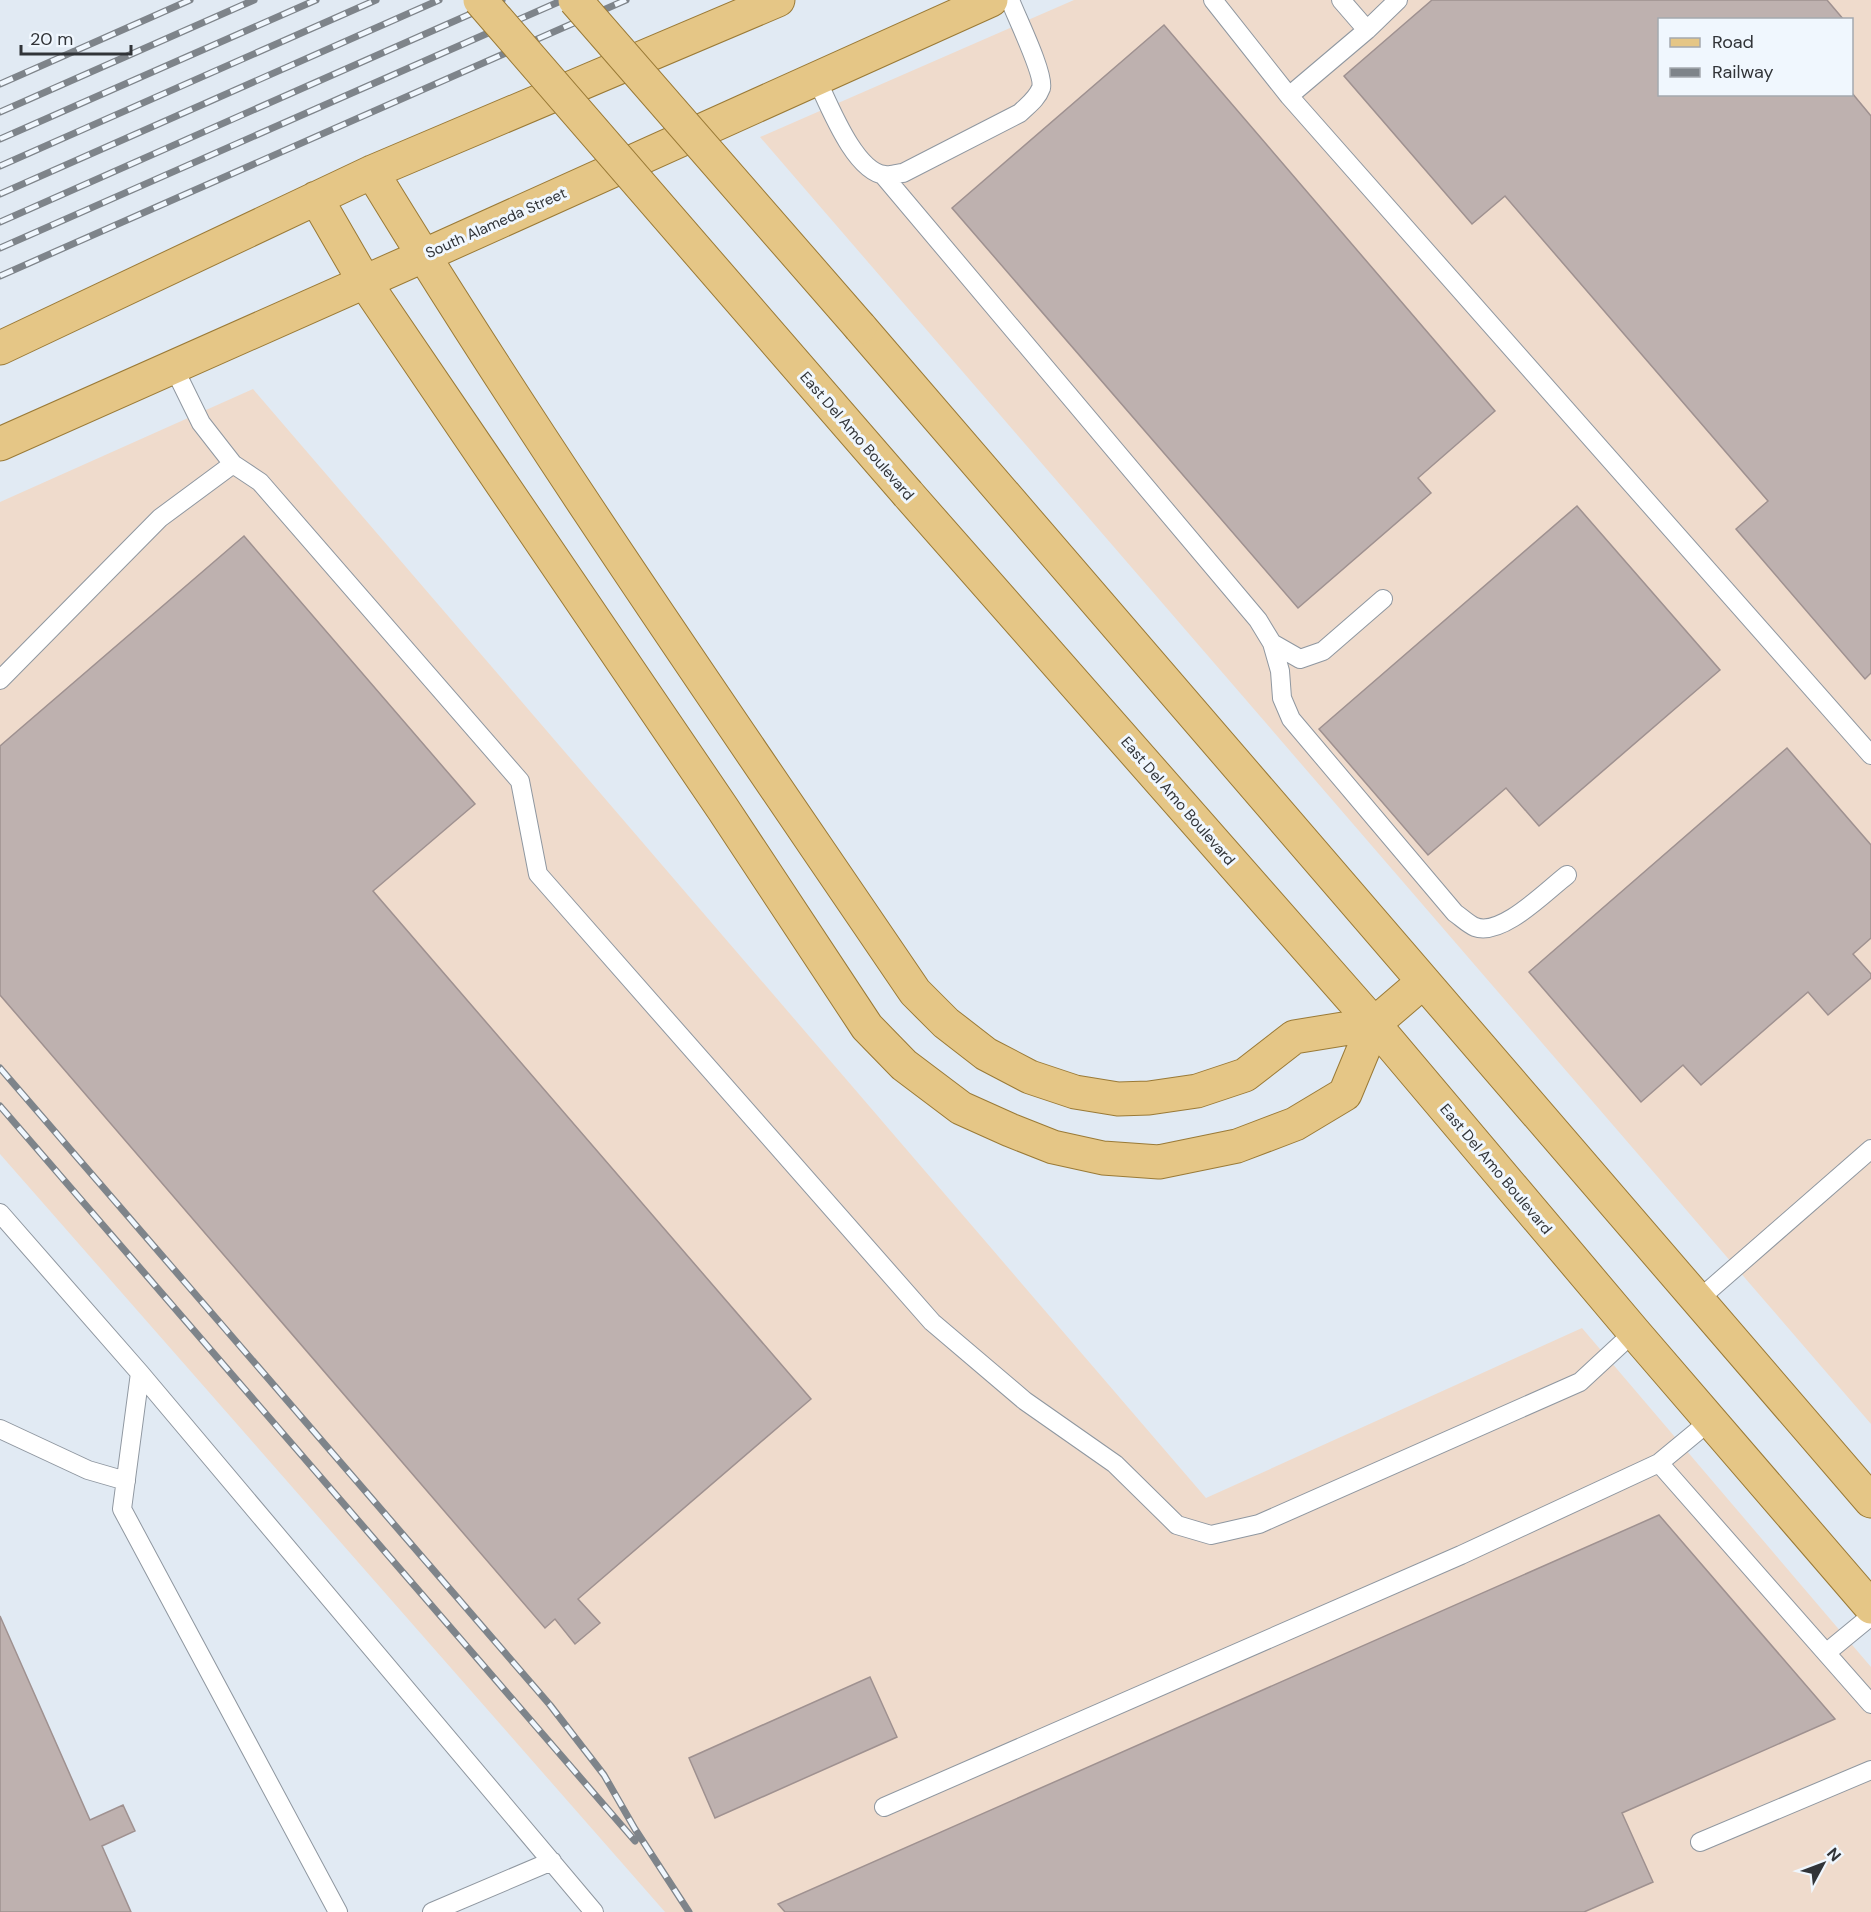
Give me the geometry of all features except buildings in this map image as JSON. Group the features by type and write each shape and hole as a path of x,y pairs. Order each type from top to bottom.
{"main road":[{"name":"East Del Amo Boulevard","path":"480,0 908,494 1374,1024 1634,1332 1871,1607"},
{"path":"574,0 860,327 1871,1501"},
{"path":"0,348 372,172 778,0"},
{"name":"South Alameda Street","path":"0,444 991,0"},
{"path":"372,172 423,256 621,560 915,992 946,1023 986,1054 1030,1077 1075,1092 1118,1099 1149,1098 1197,1090 1245,1075 1294,1037 1374,1024"},
{"path":"316,198 364,281 716,799 867,1027 904,1065 961,1108 1053,1147 1103,1158 1159,1162 1237,1146 1295,1124 1345,1094 1374,1024 1423,982"}],"lane":[{"path":"883,175 903,172 1020,113 1035,99 1041,86 1039,72 1010,0"},
{"path":"1341,0 1367,30"},
{"path":"1289,96 1367,30 1398,0"},
{"path":"1215,1 1289,96 1871,755"},
{"path":"816,78 848,143 865,164 883,175 1258,620 1272,643 1280,671 1282,699 1291,719 1455,913 1475,927 1491,929 1509,921 1567,875"},
{"path":"173,366 201,423 233,464 260,482 519,781 538,874 932,1322 1025,1401 1115,1464 1176,1525 1212,1535 1259,1524 1580,1382 1634,1332"},
{"path":"0,680 160,518 233,464"},
{"path":"1272,643 1300,658 1323,651 1383,599"},
{"path":"1698,1300 1871,1149"},
{"path":"0,1213 140,1373 594,1912"},
{"path":"140,1373 122,1509 338,1912"},
{"path":"884,1807 1450,1560 1659,1463 1711,1420"},
{"path":"0,1429 88,1470 126,1481"},
{"path":"1659,1463 1871,1704"},
{"path":"1826,1653 1871,1616"},
{"path":"1700,1842 1871,1770"},
{"path":"432,1912 552,1862"}],"shaded area":[{"path":"1074,0 1871,0 1871,1424 760,137"},
{"path":"253,389 1206,1498 1582,1328 1871,1667 1871,1912 665,1912 0,1154 0,502"}],"railway":[{"path":"0,84 190,0"},
{"path":"0,112 254,0"},
{"path":"0,139 316,0"},
{"path":"0,166 376,0"},
{"path":"0,194 439,0"},
{"path":"0,222 502,0"},
{"path":"0,248 563,0"},
{"path":"0,276 626,0"},
{"path":"0,1068 550,1705 604,1775 635,1829 689,1912"},
{"path":"0,1106 635,1841"}]}
